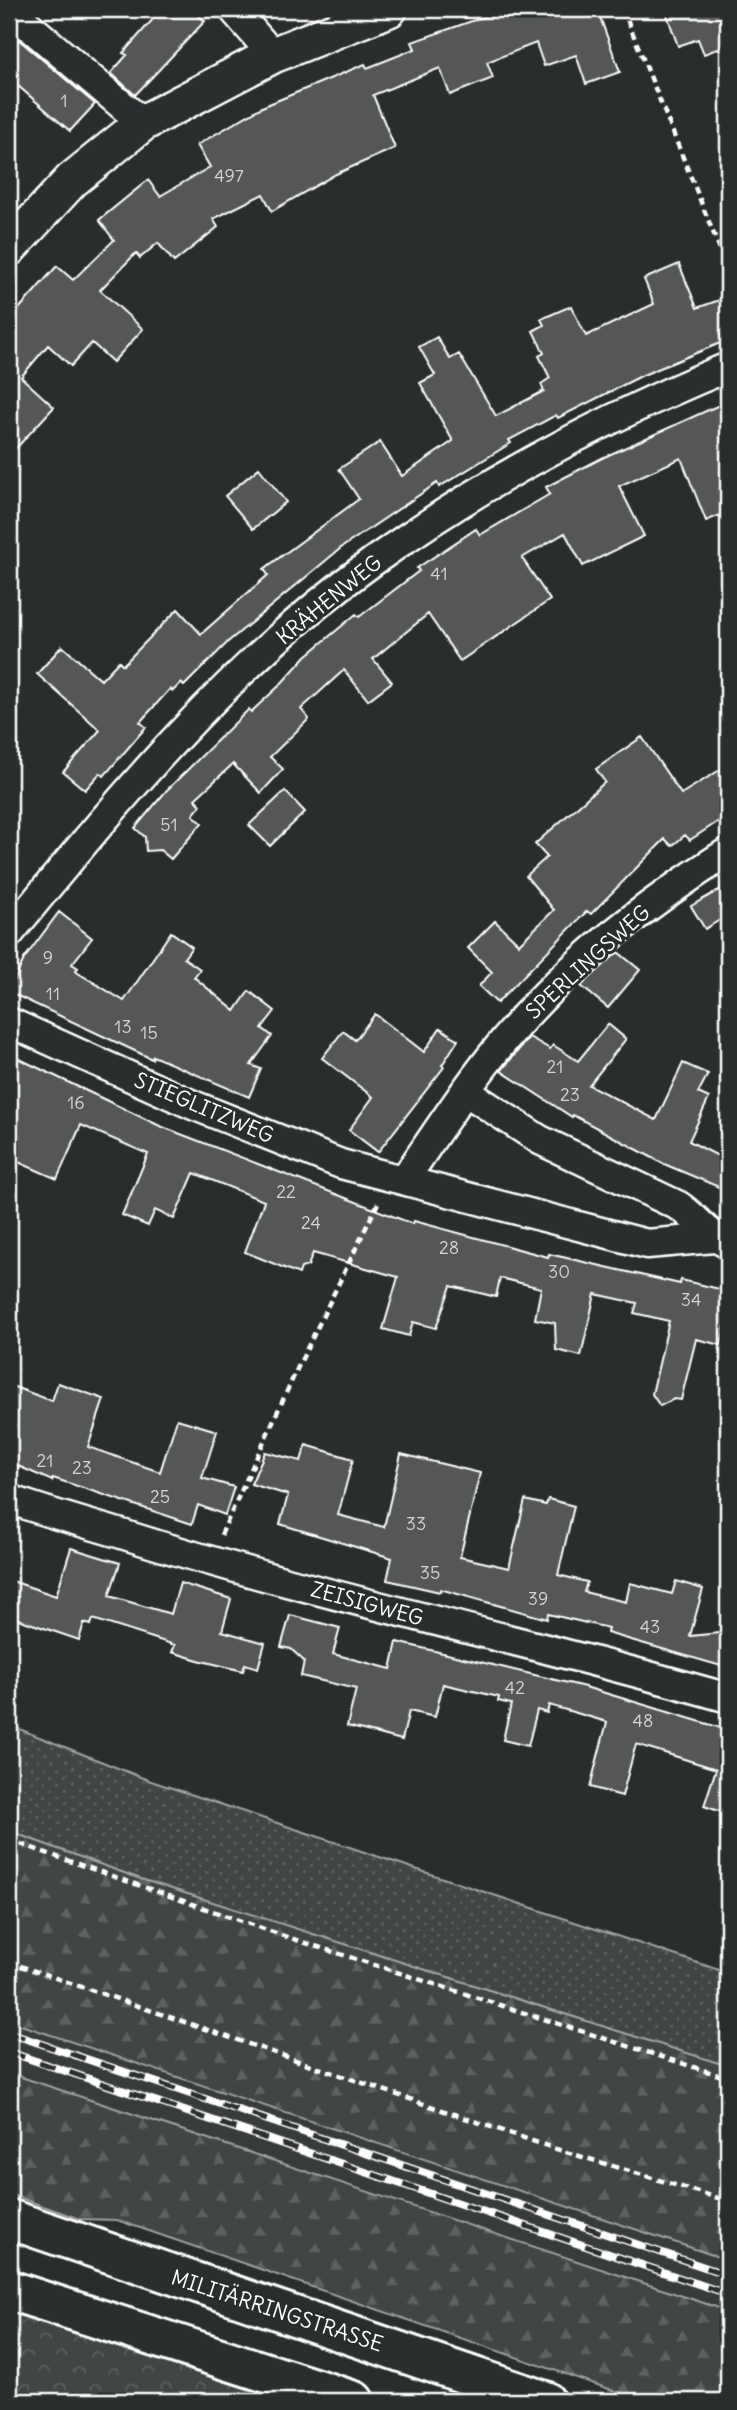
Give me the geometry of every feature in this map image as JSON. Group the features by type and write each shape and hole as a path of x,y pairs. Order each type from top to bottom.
{"highway":[{"name":"MILITÄRRINGSTRASSE","path":"9,2219 545,2401"},
{"path":"9,2290 354,2401"}],"street":[{"path":"9,9 143,123"},
{"path":"233,9 273,55"},
{"path":"9,248 72,180 143,123 273,55 390,9"},
{"name":"KRÄHENWEG","path":"9,934 160,754 297,623 373,561 500,480 596,427 728,367"},
{"name":"SPERLINGSWEG","path":"397,1179 508,1035 615,933 683,881 728,852"},
{"name":"STIEGLITZWEG","path":"9,1022 193,1105 341,1164 647,1244 721,1241"},
{"path":"465,1090 540,1140 679,1206 695,1216 721,1241"},
{"name":"ZEISIGWEG","path":"9,1499 209,1562 361,1604 627,1669 728,1698"}],"path":[{"path":"623,9 728,269"},
{"path":"209,1562 298,1367 397,1179"},
{"path":"9,1840 287,1937 728,2078"},
{"path":"9,1962 553,2148 728,2202"}],"shaded area":[{"path":"9,2021 728,2260 728,2311 9,2073"}],"green space":[{"path":"9,1725 148,1780 728,1973 728,2066 141,1879 9,1831"},
{"path":"9,1831 141,1879 728,2066 728,2260 9,2021"},
{"path":"9,2073 728,2311 728,2401 644,2401 117,2220 80,2219 9,2194"},
{"path":"9,2298 302,2401 9,2401"}],"building":[{"path":"162,9 191,9 205,21 135,95 111,73 127,55 123,53"},
{"path":"506,9 597,9 620,72 586,84 576,55 544,66 536,43 487,62 493,78 450,95 440,68 373,95 395,148 336,174 272,211 263,194 213,219 218,227 174,262 158,243 140,258 136,253 100,290 143,329 113,362 92,343 71,366 48,345 21,377 54,407 9,456 9,320 57,266 73,280 114,240 99,220 148,180 160,196 210,167 197,145 262,107 365,64 367,68 415,49 412,42"},
{"path":"665,9 728,9 728,45 704,54 698,39 678,46"},
{"path":"18,39 95,104 70,131 9,78 9,49"},
{"path":"679,264 697,308 728,297 728,332 720,335 723,342 643,375 558,418 556,415 509,440 511,443 439,487 437,483 341,548 229,641 184,686 181,683 173,691 170,689 140,722 146,727 104,776 100,773 85,790 63,772 100,730 37,674 62,646 101,680 119,661 123,665 178,609 201,634 268,575 264,569 359,499 339,469 380,442 402,476 453,441 420,383 435,375 419,347 437,337 450,359 459,354 496,416 544,391 541,384 550,378 539,356 544,353 533,331 544,325 541,319 571,306 586,336 654,304 644,279"},
{"path":"728,401 728,512 706,521 681,458 619,486 644,536 583,566 565,533 522,558 550,600 460,661 428,614 373,659 392,682 368,700 344,670 301,709 309,719 270,757 283,769 261,793 233,764 195,799 201,805 193,815 202,823 171,859 160,850 146,851 145,837 135,828 166,791 249,709 251,712 306,656 356,614 359,617 419,571 417,568 476,529 480,535 550,494 546,487 602,458"},
{"path":"259,468 286,502 253,529 225,496"},
{"path":"642,737 681,794 728,765 728,815 690,840 685,835 672,846 665,839 591,914 587,911 497,1003 479,986 492,972 468,948 495,921 519,944 554,910 526,876 547,857 535,844 605,782 596,769"},
{"path":"285,791 305,812 270,846 249,825"},
{"path":"728,885 728,915 705,929 691,906"},
{"path":"59,912 92,938 72,964 78,968 75,971 124,1001 171,932 192,947 184,958 200,969 194,977 235,1011 249,991 275,1011 262,1028 272,1036 251,1065 261,1069 249,1097 153,1056 152,1059 9,992 24,959"},
{"path":"618,952 640,970 608,1008 581,986"},
{"path":"375,1014 424,1052 440,1028 458,1040 442,1065 444,1067 378,1152 349,1130 373,1097 322,1058 343,1031 355,1040"},
{"path":"608,1024 626,1039 589,1085 656,1120 683,1063 708,1074 698,1093 709,1098 689,1141 728,1161 728,1170 721,1188 664,1164 573,1115 572,1117 501,1071 529,1037 550,1049 553,1045 578,1061"},
{"path":"9,1054 160,1126 413,1224 414,1221 548,1257 549,1254 680,1284 681,1280 728,1291 728,1325 725,1325 721,1345 696,1339 681,1400 674,1399 660,1406 652,1394 669,1321 634,1313 637,1303 595,1294 581,1356 556,1350 555,1323 535,1319 541,1288 500,1278 496,1297 451,1286 436,1328 413,1322 409,1336 383,1329 398,1277 313,1253 308,1266 301,1268 299,1274 245,1252 264,1201 194,1173 174,1219 155,1210 148,1226 122,1215 148,1154 81,1125 57,1179 9,1158"},
{"path":"58,1383 104,1399 88,1447 160,1472 177,1419 217,1431 202,1478 234,1487 225,1515 198,1505 192,1524 53,1478 52,1481 9,1462 9,1385 52,1401"},
{"path":"306,1445 353,1459 338,1515 384,1527 401,1454 480,1473 460,1557 509,1568 525,1500 546,1505 548,1499 574,1506 558,1575 587,1582 584,1592 626,1602 630,1583 672,1594 676,1581 703,1589 690,1636 728,1632 728,1668 607,1633 608,1628 548,1614 547,1619 440,1589 440,1592 387,1580 392,1558 280,1524 288,1495 251,1484 265,1452 301,1461"},
{"path":"71,1548 120,1563 109,1596 171,1614 180,1583 231,1599 222,1631 265,1643 258,1668 245,1664 243,1671 198,1660 172,1652 175,1645 93,1619 91,1625 84,1623 79,1640 9,1616 9,1580 56,1596"},
{"path":"290,1615 340,1628 333,1654 391,1669 397,1642 585,1687 728,1730 728,1814 704,1806 716,1769 636,1744 622,1796 590,1787 607,1722 549,1705 547,1713 537,1710 528,1746 503,1740 511,1704 498,1701 499,1697 443,1684 435,1717 409,1711 402,1740 347,1726 356,1689 301,1676 304,1661 291,1649 281,1647"}],"railway":[{"path":"9,2033 728,2275"},
{"path":"9,2052 728,2294"}]}
